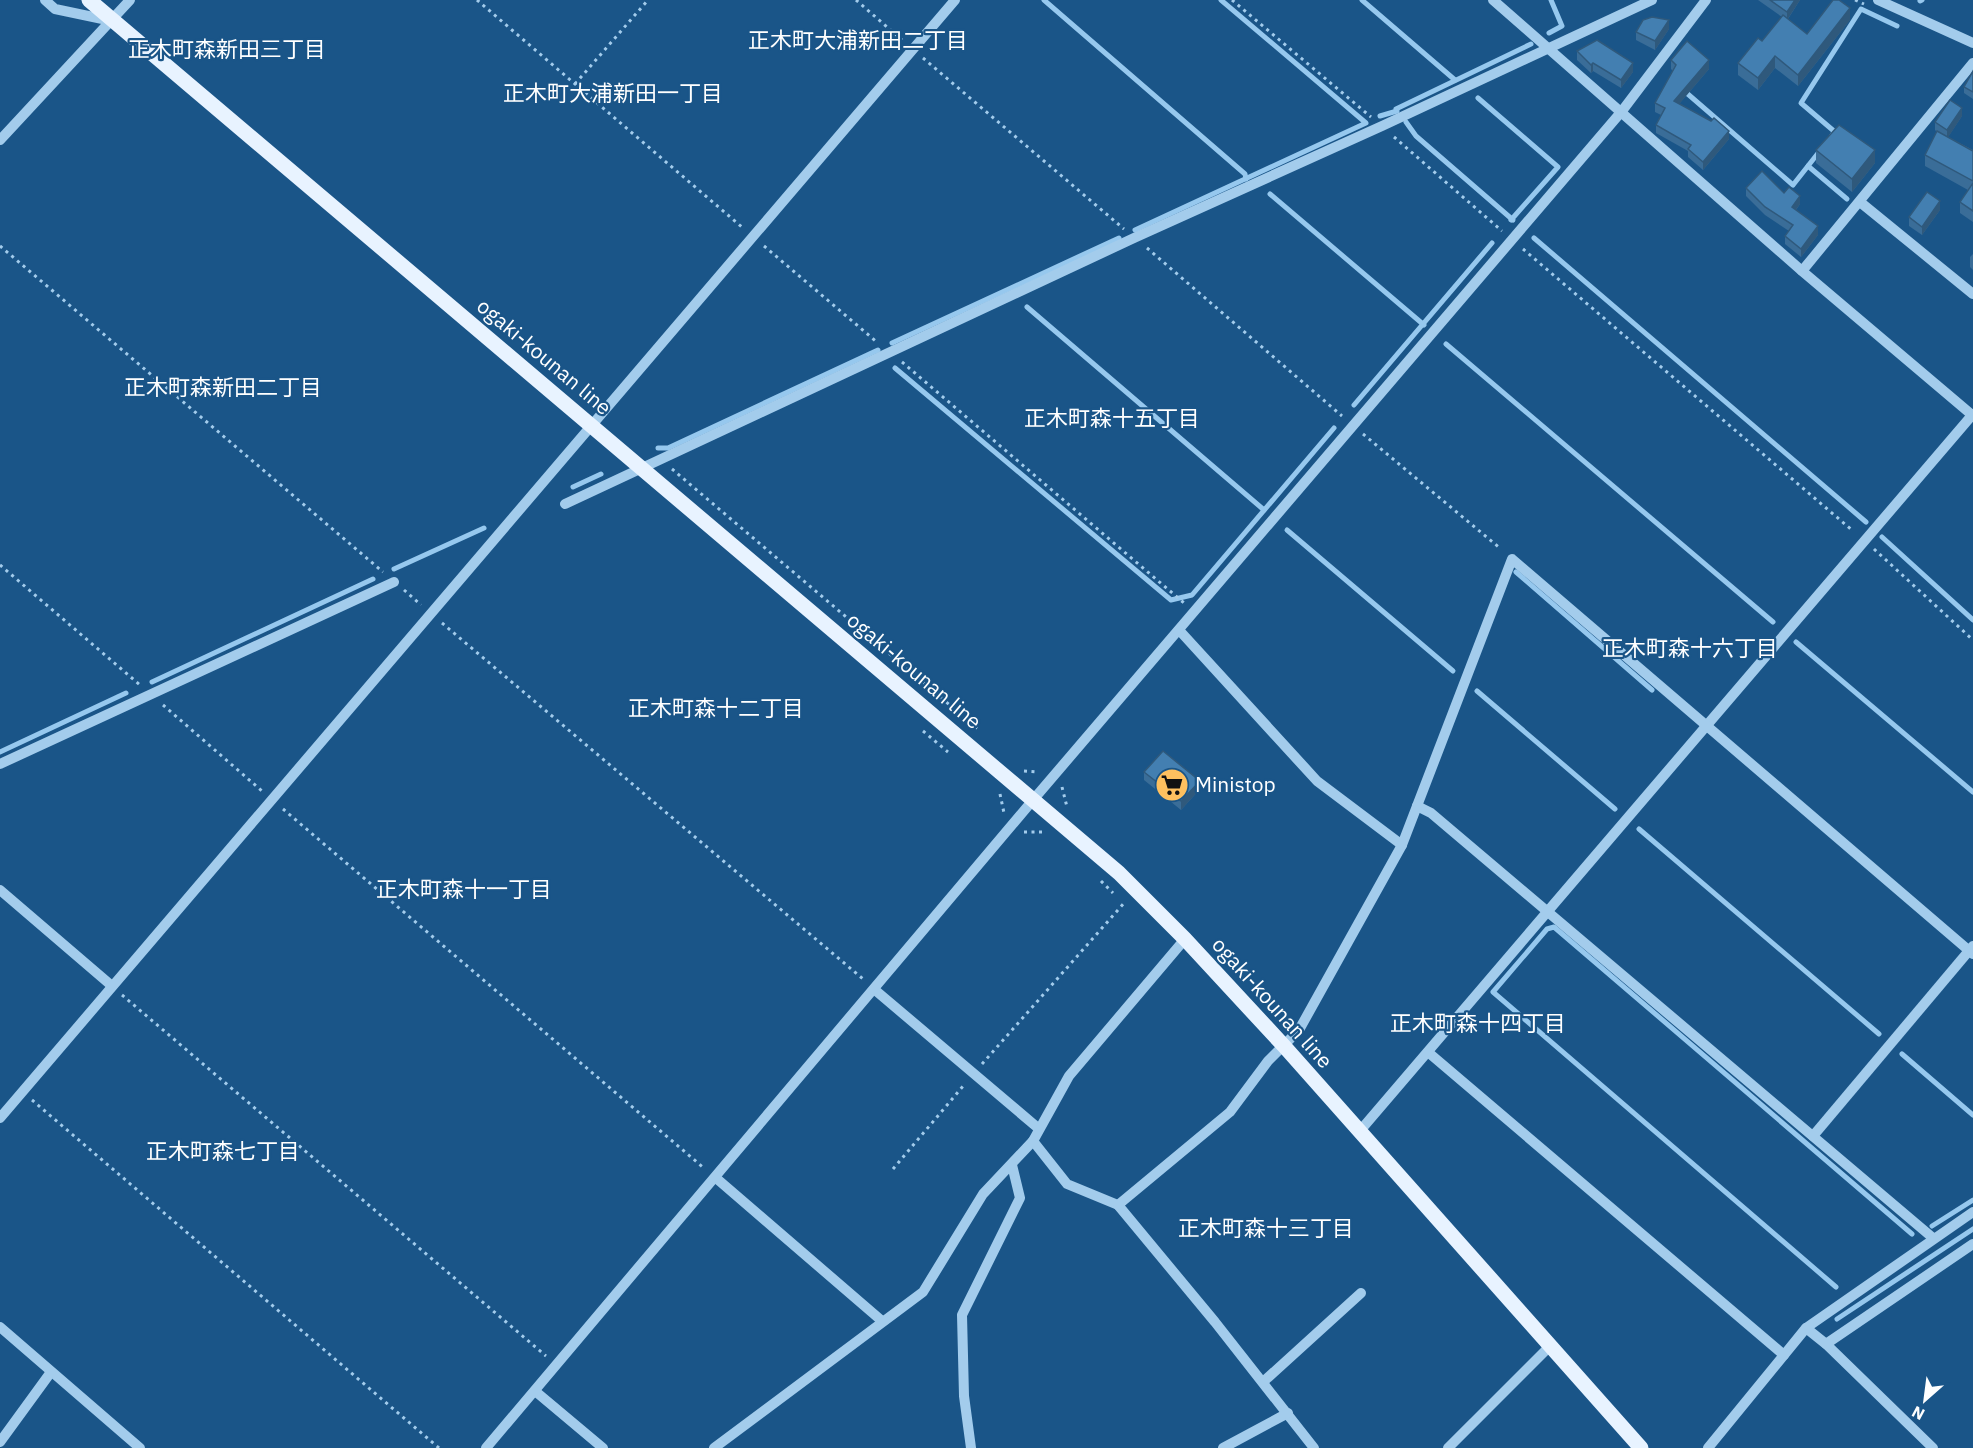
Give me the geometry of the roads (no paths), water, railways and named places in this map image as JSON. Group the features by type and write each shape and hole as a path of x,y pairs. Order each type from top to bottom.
{"main road":[{"name":"ogaki-kounan line","path":"89,0 643,468 1136,889 1284,1046 1641,1448"}],"street":[{"path":"45,0 55,9 112,21"},
{"path":"0,140 130,0"},
{"path":"0,1118 955,0"},
{"path":"1359,1132 1854,555 1863,540 1973,415 1802,271 1493,0"},
{"path":"565,504 1134,238 1652,0"},
{"path":"486,1448 875,990 1033,800 1622,111 1706,0"},
{"path":"1878,0 1973,43"},
{"path":"1802,271 1973,63"},
{"path":"1860,202 1973,294"},
{"path":"1118,1205 1230,1112 1268,1061 1299,1030 1402,845 1512,559 1705,726 1972,950 1813,1136"},
{"path":"0,764 394,582"},
{"path":"1179,630 1317,781 1402,845"},
{"path":"1417,806 1431,813 1933,1238"},
{"path":"0,890 112,986"},
{"path":"714,1448 923,1292 983,1194 1033,1141 1038,1128 1069,1077 1185,939"},
{"path":"875,990 1038,1128"},
{"path":"1429,1053 1784,1355"},
{"path":"1033,1141 1067,1184 1118,1205 1314,1448"},
{"path":"971,1448 964,1396 962,1315 1020,1198 1012,1165"},
{"path":"716,1178 882,1321"},
{"path":"1708,1448 1806,1329 1973,1212"},
{"path":"1826,1344 1973,1244"},
{"path":"1263,1382 1361,1293"},
{"path":"0,1327 140,1448"},
{"path":"1806,1329 1826,1344 1933,1448"},
{"path":"1448,1448 1550,1346"},
{"path":"0,1442 51,1372"},
{"path":"535,1390 603,1448"},
{"path":"1223,1448 1288,1413"}],"waterway":[{"path":"1044,0 1245,174 1246,179"},
{"path":"1135,230 1366,123 1221,0"},
{"path":"1362,0 1455,80"},
{"path":"1549,33 1562,26 1551,0"},
{"path":"1832,135 1835,132 1801,103 1861,9 1897,26"},
{"path":"1396,109 1531,44"},
{"path":"1682,89 1793,185 1819,152"},
{"path":"1478,98 1558,167 1511,220"},
{"path":"1380,116 1397,111"},
{"path":"1406,122 1416,136 1513,220"},
{"path":"1808,166 1847,199"},
{"path":"1270,194 1424,325"},
{"path":"892,343 1119,238"},
{"path":"1534,238 1866,522"},
{"path":"1354,405 1492,243"},
{"path":"1027,307 1264,510"},
{"path":"1446,344 1773,622"},
{"path":"658,448 668,448 878,350"},
{"path":"895,368 1171,600 1192,595 1334,428"},
{"path":"573,487 601,474"},
{"path":"394,569 484,528"},
{"path":"1287,530 1453,671"},
{"path":"1882,537 1973,620"},
{"path":"1516,572 1652,690"},
{"path":"152,682 373,579"},
{"path":"1796,642 1973,792"},
{"path":"1477,691 1615,809"},
{"path":"0,752 126,693"},
{"path":"1639,829 1879,1034"},
{"path":"1836,1287 1493,992 1547,929 1554,927 1912,1234"},
{"path":"1902,1054 1973,1115"},
{"path":"1932,1226 1973,1200"},
{"path":"1837,1319 1973,1229"}],"place":[{"name":"Ministop","path":"1172,785"}],"district":[{"name":"正木町大浦新田二丁目","path":"858,40"},
{"name":"正木町森新田三丁目","path":"227,49"},
{"name":"正木町大浦新田一丁目","path":"613,93"},
{"name":"正木町森新田二丁目","path":"223,387"},
{"name":"正木町森十五丁目","path":"1112,418"},
{"name":"正木町森十六丁目","path":"1690,648"},
{"name":"正木町森十二丁目","path":"716,708"},
{"name":"正木町森十一丁目","path":"464,889"},
{"name":"正木町森十四丁目","path":"1478,1023"},
{"name":"正木町森七丁目","path":"223,1151"},
{"name":"正木町森十三丁目","path":"1266,1228"}]}
